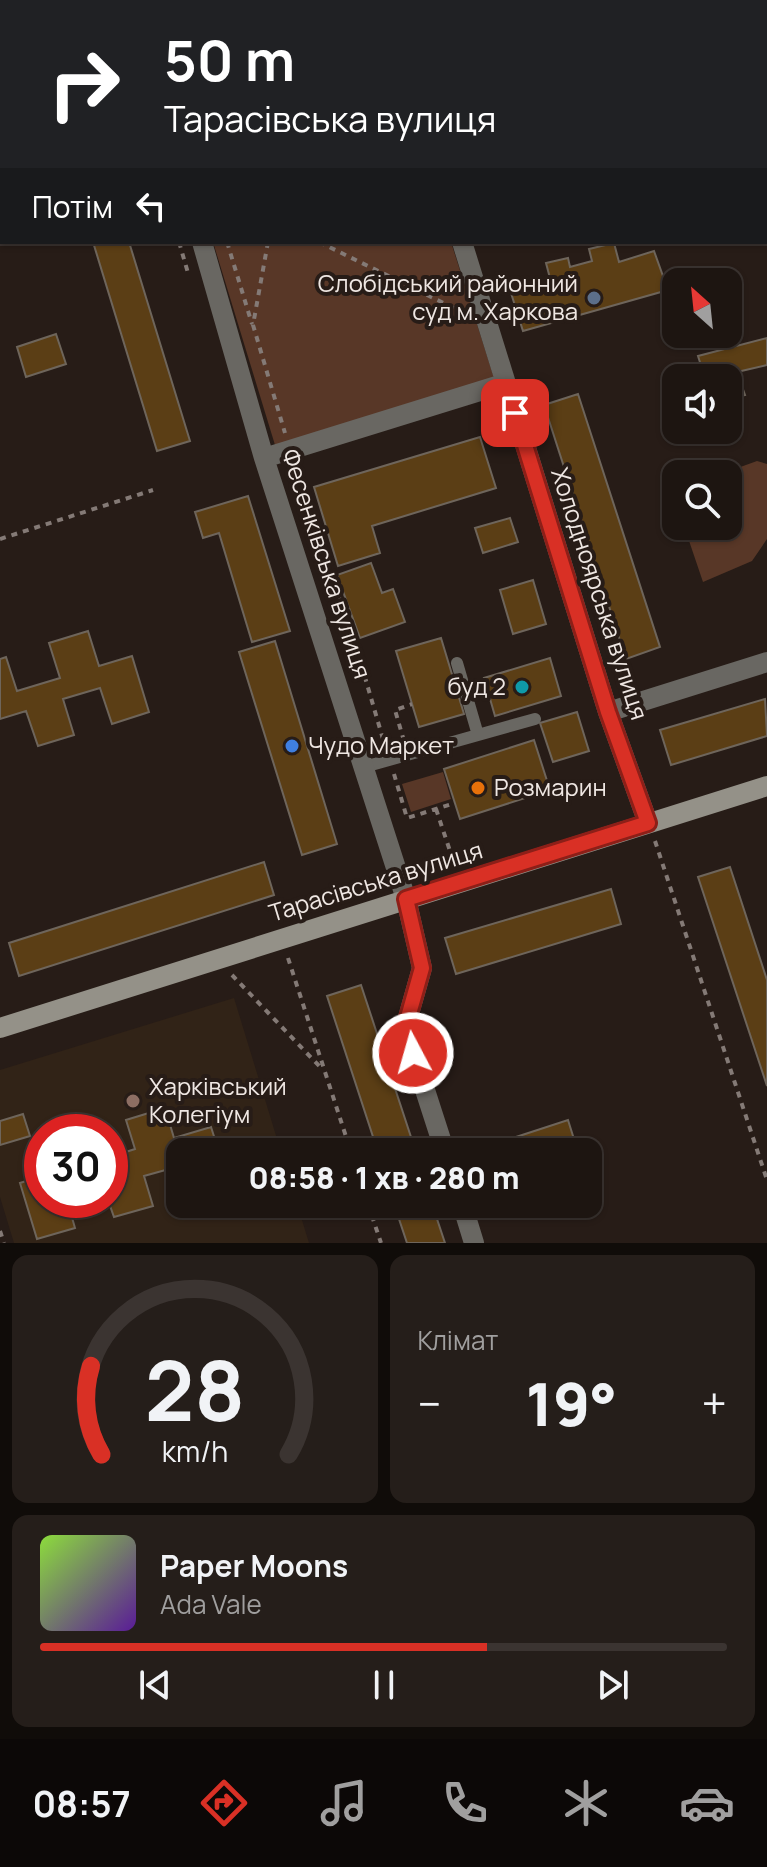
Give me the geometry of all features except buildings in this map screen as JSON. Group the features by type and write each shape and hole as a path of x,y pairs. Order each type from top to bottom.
{"street":[{"name":"Фесенківська вулиця","path":"203,244 264,458 406,899 422,968 405,1028 440,1138"},
{"name":"Холодноярська вулиця","path":"463,244 608,712 652,832"},
{"path":"264,458 506,383"},
{"path":"608,712 767,662"},
{"name":"Тарасівська вулиця","path":"0,1028 406,899 652,832 767,786"},
{"path":"466,1218 474,1243"}],"lane":[{"path":"457,663 478,735"},
{"path":"364,767 535,719"}],"path":[{"path":"228,244 290,450"},
{"path":"253,325 268,244"},
{"path":"323,244 464,313"},
{"path":"0,539 153,490"},
{"path":"320,576 326,582 333,581 353,636 407,818 455,803"},
{"path":"409,755 395,710 412,704"},
{"path":"436,809 454,863"},
{"path":"652,832 767,1180"},
{"path":"287,955 346,1138"},
{"path":"230,973 325,1072"},
{"path":"373,1218 381,1243"},
{"path":"0,1231 4,1243"}],"shaded area":[{"path":"214,244 452,244 495,381 275,445"},
{"path":"757,461 767,464 767,539 752,561 703,582 689,540 742,540 742,466"},
{"path":"443,772 451,799 411,812 402,784"},
{"name":"Харківський Колегіум","path":"234,998 277,1138 166,1138 166,1218 301,1218 309,1243 14,1243 0,1197 0,1070"}],"place":[{"name":"Слобідський районний суд м. Харкова","path":"594,298"},
{"name":"буд 2","path":"522,687"},
{"name":"Чудо Маркет","path":"292,746"},
{"name":"Розмарин","path":"478,788"},
{"name":"Харківський Колегіум","path":"133,1101"}],"route":[{"path":"413,1053 405,1028 422,968 406,899 648,823 608,712 515,413"}]}
